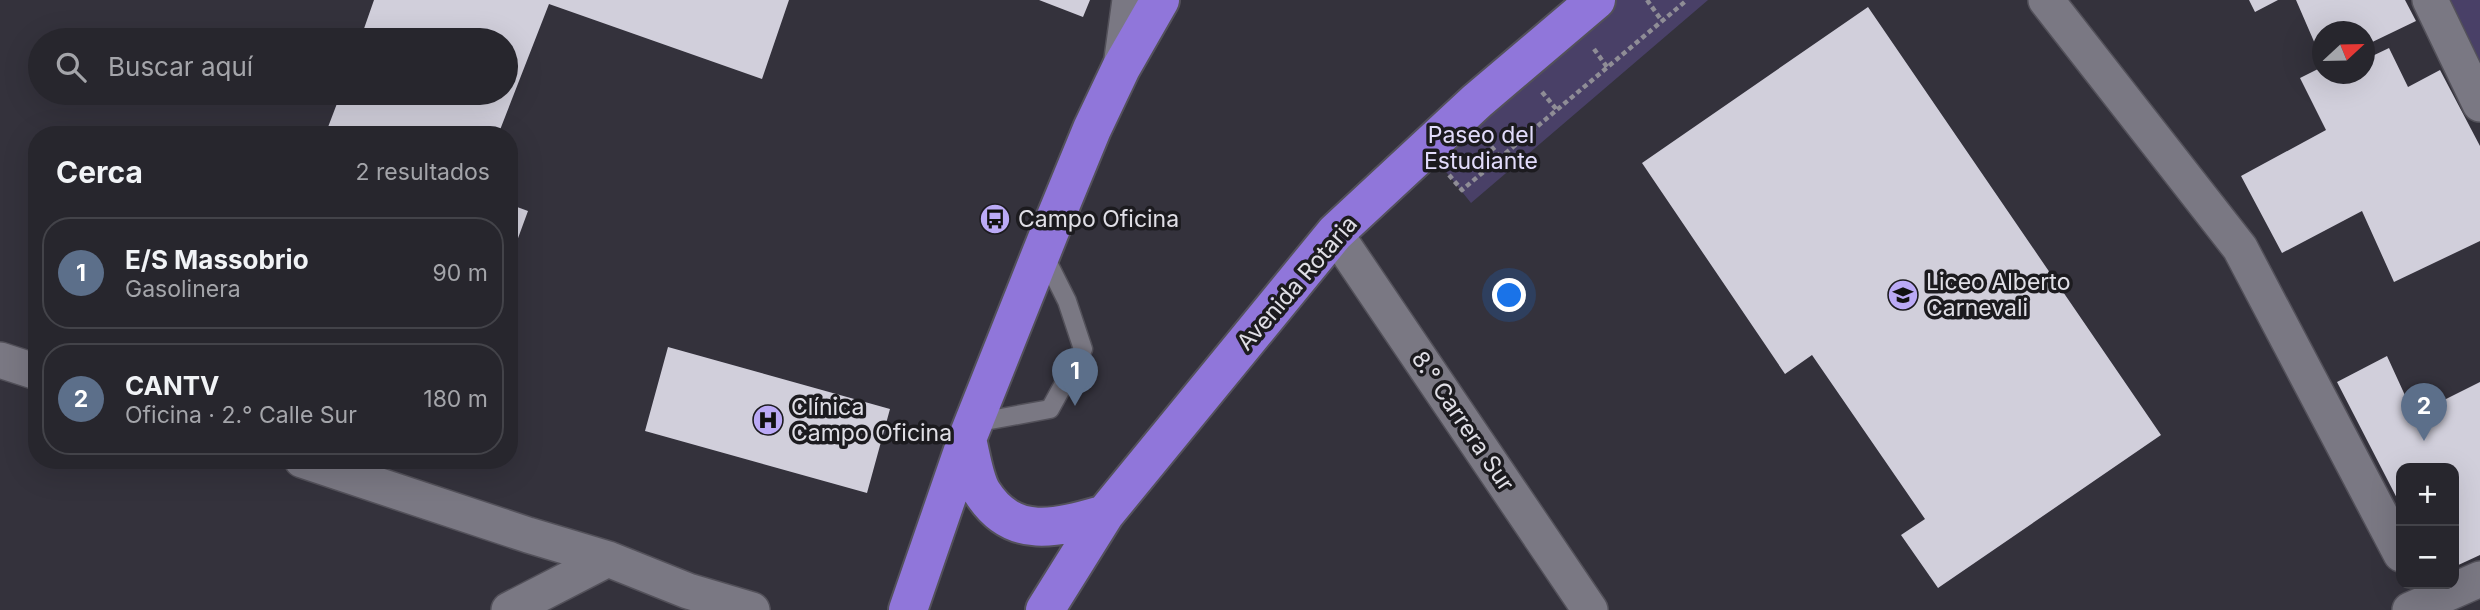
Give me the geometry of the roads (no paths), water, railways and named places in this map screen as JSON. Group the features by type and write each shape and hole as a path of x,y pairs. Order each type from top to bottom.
{"highway":[{"path":"908,610 970,431 1092,129 1121,68 1160,0"},
{"name":"Avenida Rotaria","path":"1045,610 1105,514 1335,233 1477,101 1596,0"},
{"path":"970,431 981,490 1004,518 1035,527 1066,526 1105,514"}],"street":[{"path":"1121,68 1130,0"},
{"path":"2046,0 2240,248 2396,544"},
{"path":"2430,0 2480,104"},
{"name":"8.° Carrera Sur","path":"1335,233 1590,610"},
{"path":"0,360 28,369"},
{"path":"330,469 608,559 688,591 752,610"},
{"path":"509,610 608,559"},
{"path":"2418,599 2480,579"}],"lane":[{"path":"970,431 1050,409 1083,349 1068,301 1042,252"}],"place":[{"name":"Campo Oficina","path":"995,219"},
{"name":"Liceo Alberto Carnevali","path":"1903,295"},
{"name":"E/S Massobrio","path":"1075,406"},
{"name":"Clínica Campo Oficina","path":"768,420"},
{"name":"CANTV","path":"2424,441"}],"park label":[{"name":"Paseo del Estudiante","path":"1481,148"}]}
